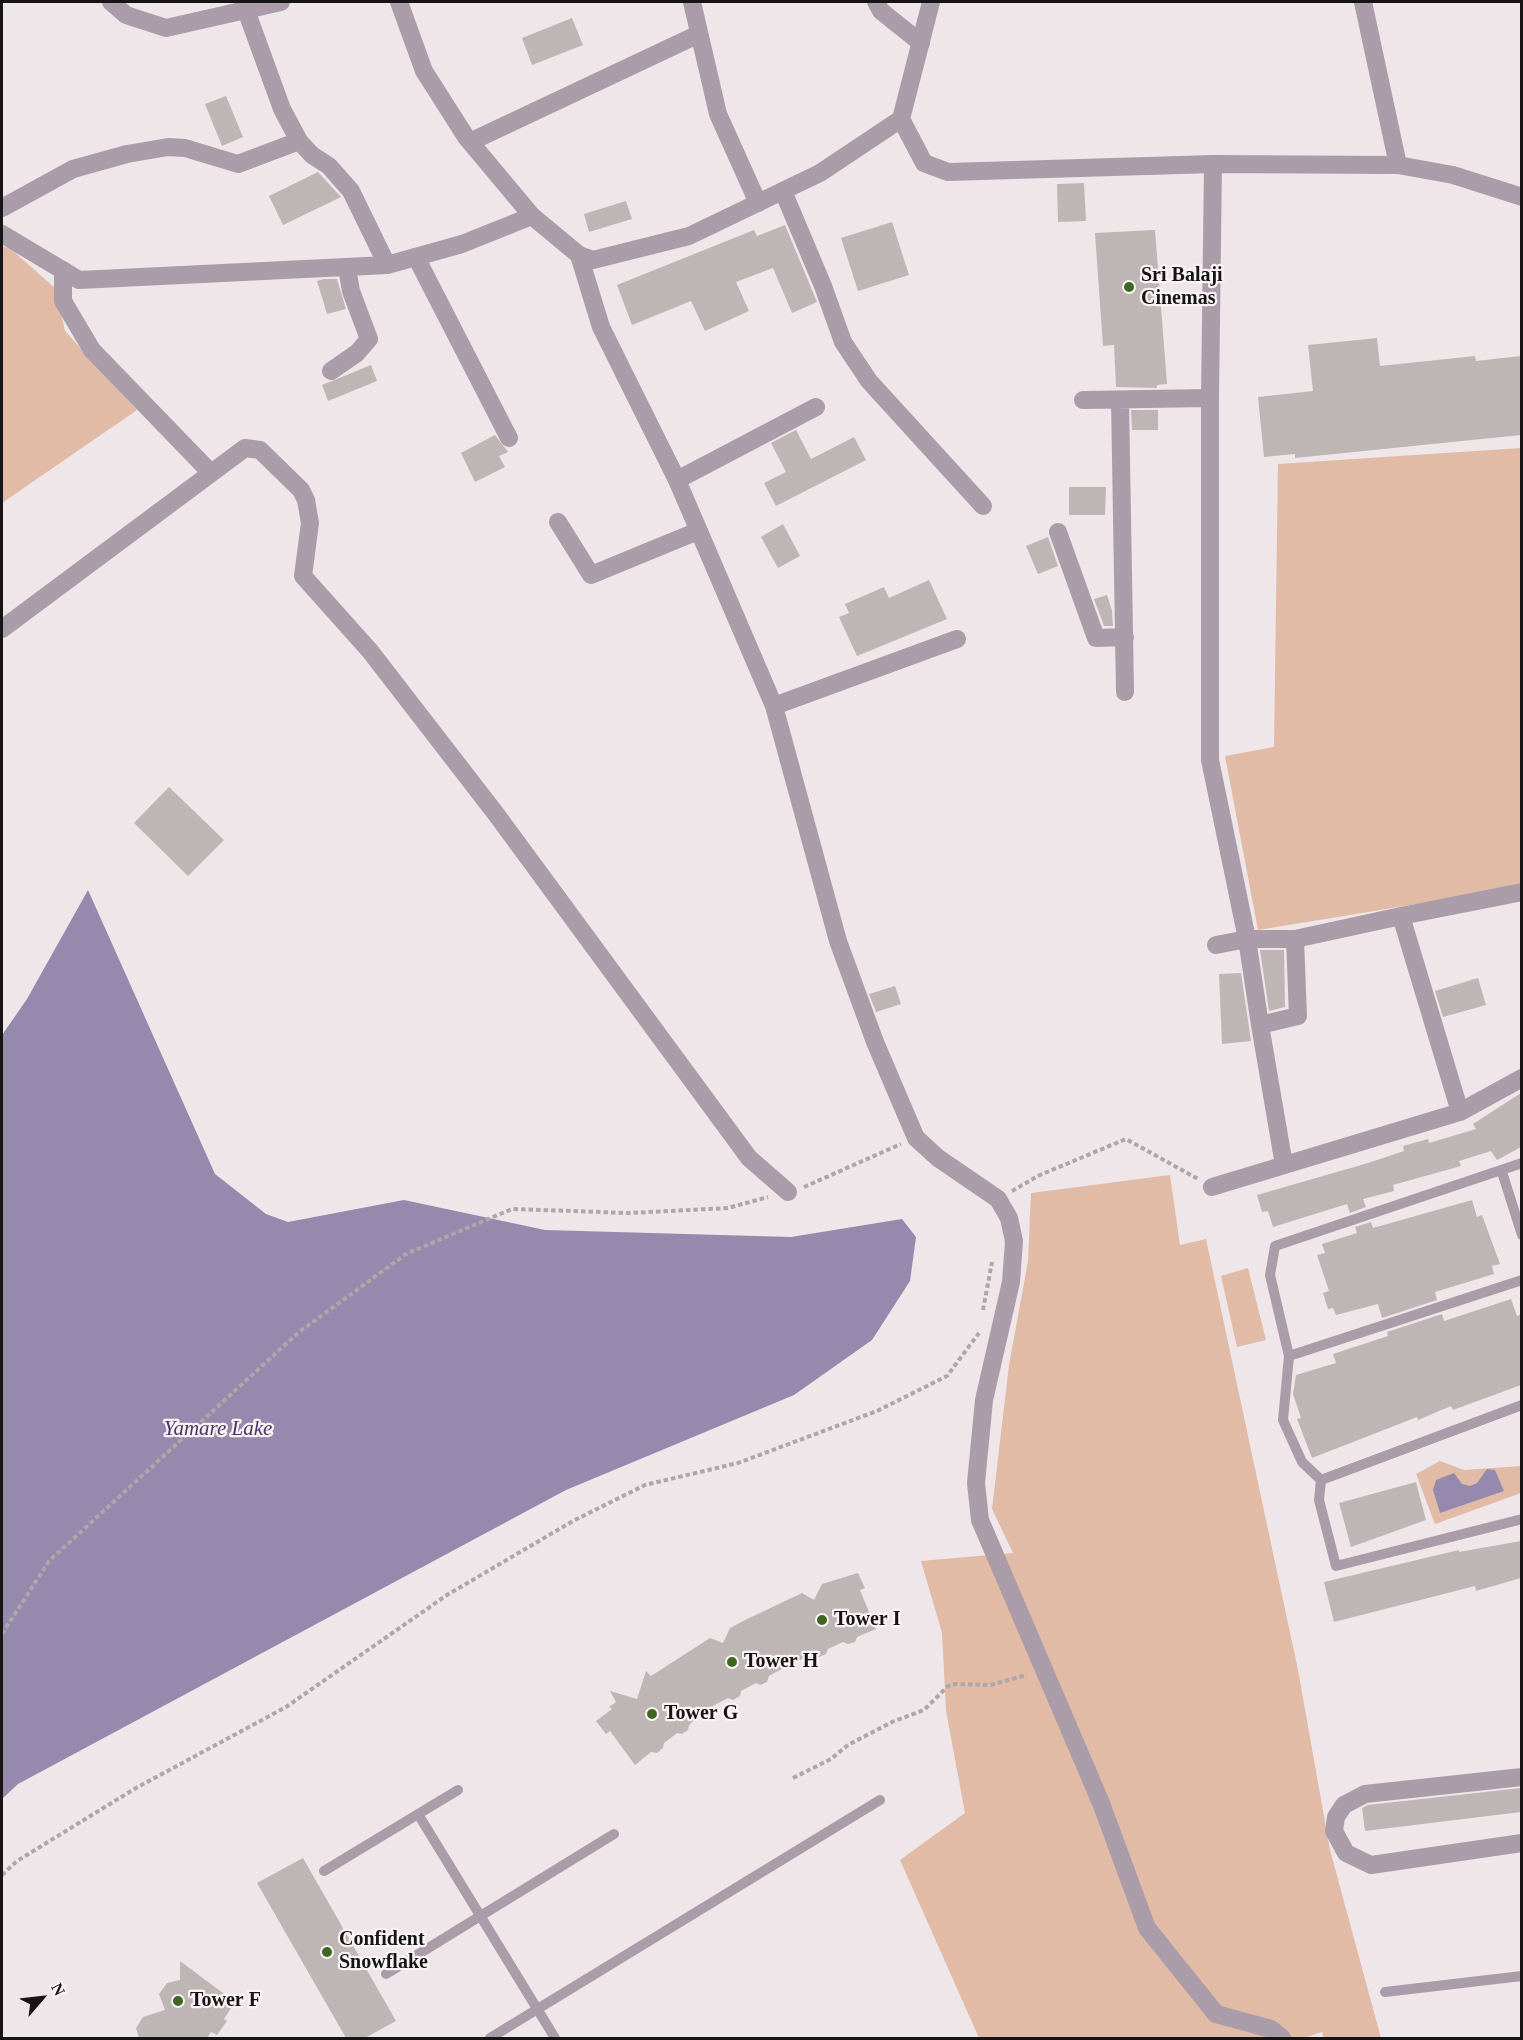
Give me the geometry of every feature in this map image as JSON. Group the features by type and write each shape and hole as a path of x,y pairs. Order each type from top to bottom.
{"street":[{"path":"111,2 126,15 166,28 244,6 281,2"},
{"path":"692,2 717,114 758,203"},
{"path":"876,2 881,11 921,43"},
{"path":"406,3 424,71 472,141 532,216 579,255 593,260 689,236 820,173 901,119 931,2"},
{"path":"1363,2 1398,165"},
{"path":"244,6 282,109 299,141 312,156 329,166 351,191 387,265"},
{"path":"472,141 699,34"},
{"path":"901,119 924,163 948,172 1080,170 1213,164 1398,165 1453,175 1521,197"},
{"path":"2,208 74,169 127,154 168,147 185,148 238,164 299,141"},
{"path":"1213,164 1210,398 1210,760 1247,939 1284,1165"},
{"path":"783,191 843,342 868,381 982,506"},
{"path":"2,234 79,280 93,280 387,265 462,244 532,216"},
{"path":"579,255 601,327 677,480 774,706 838,941 875,1042 916,1138 938,1158 998,1199 1009,1218 1014,1241 1011,1282 984,1400 976,1483 981,1520 1101,1803 1147,1928 1216,2014 1271,2029 1282,2038"},
{"path":"416,257 509,438"},
{"path":"331,371 357,354 369,339 351,291 347,268"},
{"path":"63,270 63,301 92,350 211,473"},
{"path":"1083,400 1210,398"},
{"path":"1120,400 1125,692"},
{"path":"677,480 816,407"},
{"path":"2,629 245,448 260,450 301,490 310,510 303,576 370,651 496,814 749,1158 788,1192"},
{"path":"558,522 591,575 698,531"},
{"path":"1058,532 1096,638 1125,637"},
{"path":"774,706 957,639"},
{"path":"1216,945 1247,939 1295,939 1401,915 1521,892"},
{"path":"1401,915 1460,1112"},
{"path":"1260,1025 1298,1016 1295,939"},
{"path":"1212,1187 1460,1112 1521,1078"},
{"path":"1521,1777 1365,1794 1344,1805 1336,1817 1334,1831 1346,1853 1371,1865 1521,1843"}],"lane":[{"path":"1321,1480 1302,1462 1283,1420 1289,1356 1270,1275 1275,1246 1502,1172 1521,1163"},
{"path":"1502,1172 1521,1234"},
{"path":"1289,1356 1521,1280"},
{"path":"1321,1480 1521,1405"},
{"path":"1321,1480 1319,1500 1336,1566 1521,1519"},
{"path":"324,1871 458,1790"},
{"path":"490,2038 880,1800"},
{"path":"418,1814 555,2038"},
{"path":"386,1974 614,1834"},
{"path":"1385,1992 1521,1976"}],"path":[{"path":"2,1634 49,1561 299,1332 406,1254 512,1209 629,1213 728,1208 788,1192 916,1138"},
{"path":"998,1199 1040,1175 1126,1138 1212,1187"},
{"path":"2,1875 17,1861 136,1788 286,1707 447,1595 573,1521 645,1485 738,1464 878,1412 947,1376 978,1333 992,1254"},
{"path":"793,1778 831,1760 848,1745 892,1722 924,1710 948,1686 956,1684 990,1685 1043,1670"}],"shaded area":[{"path":"2,246 12,250 56,289 65,331 137,410 2,503"},
{"path":"1521,448 1521,887 1258,930 1225,756 1274,747 1278,464"},
{"path":"1170,1175 1180,1245 1206,1239 1298,1670 1330,1850 1381,2038 1324,2038 1322,2032 1304,2038 979,2038 900,1860 965,1813 946,1711 942,1633 921,1561 1013,1553 992,1509 1009,1365 1028,1261 1031,1193"},
{"path":"1248,1268 1266,1340 1237,1347 1221,1276"},
{"path":"1440,1461 1464,1470 1521,1466 1521,1493 1435,1524 1416,1474"}],"water":[{"name":"Yamare Lake","path":"88,890 215,1174 266,1214 288,1222 404,1200 545,1230 791,1237 902,1219 916,1237 910,1281 872,1340 794,1395 566,1490 18,1784 2,1799 2,1035 27,999"},
{"path":"1487,1469 1495,1470 1504,1491 1440,1513 1433,1490 1436,1480 1454,1473 1462,1484 1470,1486 1477,1483"}],"building":[{"path":"572,18 583,45 532,65 522,38"},
{"path":"226,96 243,137 222,146 205,104"},
{"path":"318,172 341,197 283,225 269,196"},
{"path":"1084,183 1086,221 1058,222 1057,184"},
{"path":"626,201 632,219 589,232 584,214"},
{"path":"892,222 909,275 858,291 841,238"},
{"path":"785,225 817,302 792,313 773,268 736,282 749,311 705,331 691,301 632,325 617,285 754,230 757,236"},
{"name":"Sri Balaji Cinemas","path":"1155,230 1167,384 1157,385 1157,388 1116,387 1114,345 1103,346 1095,233"},
{"path":"337,279 346,309 327,314 317,281"},
{"path":"1377,338 1380,366 1475,356 1476,361 1521,356 1521,435 1295,458 1295,454 1264,457 1258,397 1313,391 1308,345"},
{"path":"371,365 377,381 328,401 322,385"},
{"path":"1131,410 1158,410 1158,430 1132,430"},
{"path":"796,430 811,459 854,437 866,460 776,506 764,483 786,472 771,443"},
{"path":"495,435 508,452 499,456 505,467 475,482 461,453"},
{"path":"1069,487 1106,487 1105,515 1069,515"},
{"path":"783,524 800,556 778,568 761,537"},
{"path":"1048,537 1058,566 1038,574 1026,546"},
{"path":"929,580 947,619 857,656 839,617 849,613 845,604 884,587 889,598"},
{"path":"1107,595 1112,611 1113,626 1104,626 1094,599"},
{"path":"169,787 224,840 188,876 134,823"},
{"path":"1260,950 1284,950 1285,1007 1269,1011"},
{"path":"1241,973 1251,1041 1222,1044 1219,974"},
{"path":"1478,978 1486,1005 1443,1017 1435,991"},
{"path":"895,986 901,1004 876,1012 869,994"},
{"path":"1521,1093 1521,1147 1497,1160 1491,1151 1459,1161 1461,1166 1393,1185 1394,1191 1363,1199 1366,1207 1350,1213 1347,1204 1273,1227 1268,1211 1262,1212 1257,1195 1404,1151 1403,1146 1428,1139 1429,1143 1476,1129 1473,1124"},
{"path":"1472,1200 1477,1217 1482,1215 1500,1264 1492,1266 1494,1274 1435,1292 1437,1300 1382,1318 1378,1304 1336,1315 1333,1308 1328,1309 1323,1293 1329,1291 1317,1255 1325,1253 1322,1244 1357,1233 1355,1227 1371,1222 1373,1228"},
{"path":"1511,1299 1517,1316 1521,1314 1521,1385 1453,1410 1451,1406 1418,1420 1417,1417 1312,1458 1297,1419 1301,1418 1293,1394 1296,1375 1336,1363 1333,1354 1388,1336 1387,1332 1442,1314 1444,1321"},
{"path":"1416,1482 1426,1520 1351,1547 1339,1503"},
{"path":"1521,1541 1521,1578 1476,1591 1475,1586 1334,1622 1324,1582 1459,1550 1459,1552"},
{"path":"858,1573 865,1588 860,1590 876,1629 857,1637 855,1642 848,1644 843,1642 828,1649 826,1654 819,1657 813,1654 769,1676 767,1682 760,1685 756,1683 741,1691 740,1696 733,1700 728,1698 705,1710 689,1725 688,1730 682,1734 677,1733 664,1743 663,1748 657,1753 651,1752 635,1765 610,1731 606,1734 596,1721 612,1709 609,1707 616,1702 610,1691 637,1699 646,1671 651,1676 710,1638 723,1643 730,1628 743,1621 802,1593 814,1600 822,1584"},
{"path":"1521,1788 1521,1812 1365,1831 1362,1808 1368,1805"},
{"name":"Confident Snowflake","path":"303,1858 396,2021 365,2038 346,2038 257,1883"},
{"name":"Tower F","path":"180,1961 235,2002 224,2019 227,2021 217,2035 211,2032 207,2038 139,2038 136,2028 143,2017 165,2010 159,1994 167,1983 180,1980"}],"place":[{"name":"Sri Balaji Cinemas","path":"1129,287"},
{"name":"Tower I","path":"822,1620"},
{"name":"Tower H","path":"732,1662"},
{"name":"Tower G","path":"652,1714"},
{"name":"Confident Snowflake","path":"327,1952"},
{"name":"Tower F","path":"178,2001"}]}
